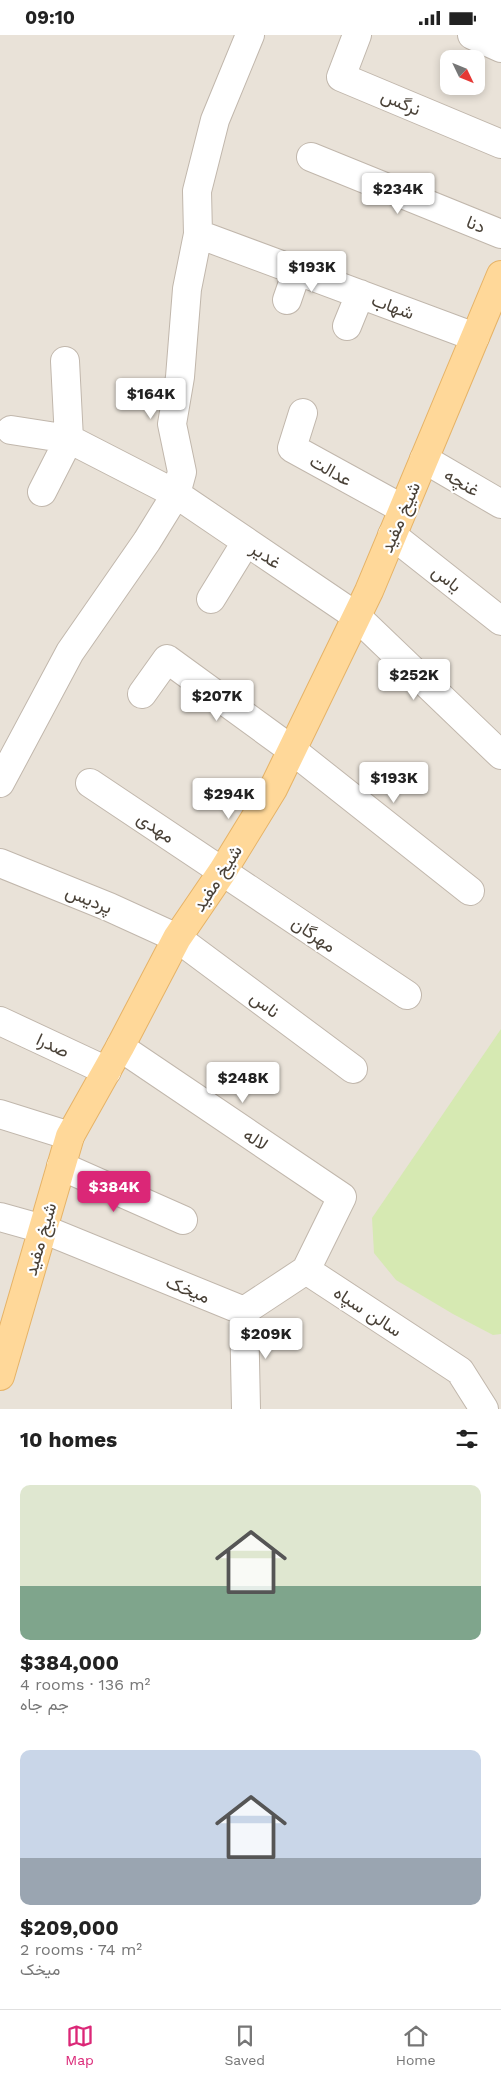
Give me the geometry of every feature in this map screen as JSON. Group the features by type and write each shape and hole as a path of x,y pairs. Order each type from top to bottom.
{"main road":[{"name":"شیخ مفید","path":"0,1376 70,1136 120,1047 177,938 222,872 273,789 356,616 501,277"}],"street":[{"path":"0,783 70,652 147,541 176,494 182,472 172,424 180,377 187,289 198,234 197,191 215,120 250,35"},
{"name":"نرگس","path":"357,35 341,77 501,144"},
{"path":"472,35 501,48"},
{"name":"دنا","path":"311,157 501,234"},
{"name":"شهاب","path":"198,234 475,337"},
{"path":"287,300 297,271"},
{"path":"347,326 360,294"},
{"path":"42,492 69,439 64,361"},
{"name":"عدالت","path":"303,413 292,448 403,509"},
{"name":"غدیر","path":"11,430 69,439 176,494 356,616 501,755"},
{"name":"غنچه","path":"424,459 501,504"},
{"name":"یاس","path":"392,535 501,621"},
{"path":"211,599 246,542"},
{"path":"142,694 166,659 292,750 470,891"},
{"name":"مهدی","path":"90,783 222,872"},
{"name":"پردیس","path":"0,863 109,907 177,938"},
{"name":"مهرگان","path":"222,872 407,995"},
{"name":"ناس","path":"177,938 353,1069"},
{"name":"صدرا","path":"0,1021 107,1071"},
{"name":"لاله","path":"120,1047 342,1197 306,1271"},
{"path":"0,1114 70,1136"},
{"path":"61,1167 183,1220"},
{"name":"میخک","path":"0,1217 43,1229 244,1311"},
{"path":"246,1409 244,1311 306,1271"},
{"name":"سالن سپاه","path":"306,1271 460,1371 484,1409"}],"shaded area":[{"path":"0,35 501,35 501,1409 0,1409"}],"green space":[{"path":"501,1029 501,1334 493,1335 396,1280 374,1253 372,1218"}]}
